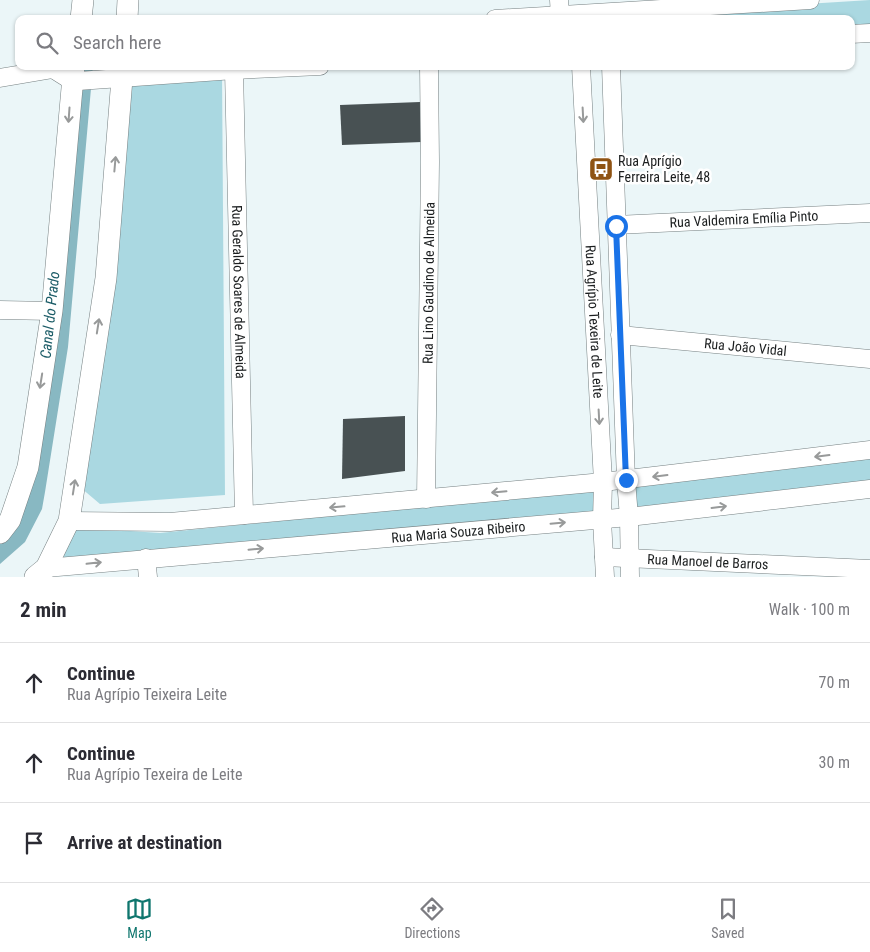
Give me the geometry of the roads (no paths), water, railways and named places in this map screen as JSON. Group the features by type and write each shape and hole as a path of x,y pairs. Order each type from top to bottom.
{"main road":[{"path":"81,15 83,0"},
{"path":"127,15 128,0"},
{"path":"0,533 10,520 28,467 52,311 67,73"},
{"path":"40,572 69,521 106,278 121,75"}],"street":[{"path":"622,15 810,0"},
{"path":"519,15 559,8 575,15"},
{"path":"855,34 870,33"},
{"path":"0,78 67,73 121,75 234,70"},
{"name":"Rua Geraldo Soares de Almeida","path":"234,70 244,515"},
{"name":"Rua Lino Gaudino de Almeida","path":"426,499 430,152 429,70"},
{"name":"Rua Agrípio Texeira de Leite","path":"581,70 603,482 602,520 605,577"},
{"name":"Rua Agrípio Texeira de Leite","path":"610,70 630,577"},
{"name":"Rua Valdemira Emília Pinto","path":"616,226 870,213"},
{"path":"0,310 52,311"},
{"name":"Rua João Vidal","path":"620,334 870,359"},
{"path":"69,521 170,522 626,480 870,450"},
{"name":"Rua Maria Souza Ribeiro","path":"40,572 146,558 602,520 870,489"},
{"name":"Rua Manoel de Barros","path":"604,557 870,569"},
{"path":"146,558 148,577"}],"water":[{"name":"Canal do Prado","path":"79,70 93,70 68,347 42,509 25,542 0,564 0,544 7,540"}],"place":[{"name":"Rua Aprígio Ferreira Leite, 48","path":"601,169"}]}
